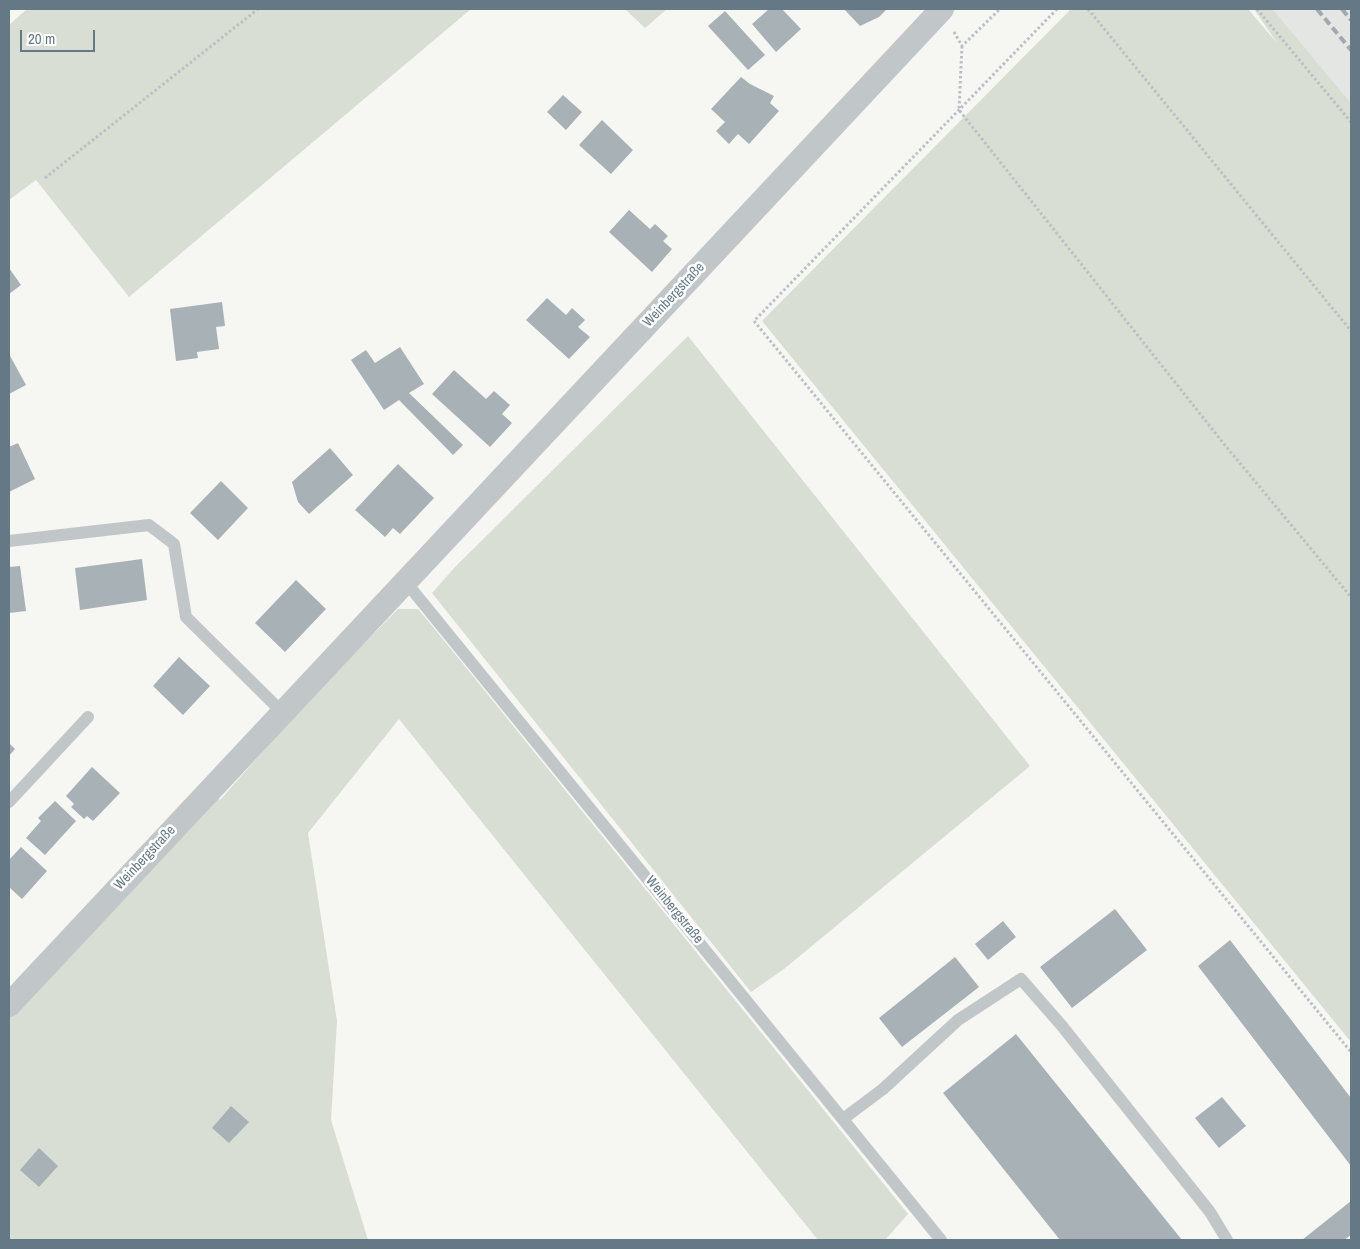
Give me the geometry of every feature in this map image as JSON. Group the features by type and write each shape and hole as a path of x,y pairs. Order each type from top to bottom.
{"street":[{"name":"Weinbergstraße","path":"9,1005 935,11"}],"lane":[{"path":"9,541 149,525 174,544 186,617 282,712"},
{"name":"Weinbergstraße","path":"405,581 941,1240"},
{"path":"9,802 88,717"},
{"path":"843,1119 883,1089 958,1020 1021,979 1062,1026 1210,1212 1227,1240"}],"path":[{"path":"45,178 258,9"},
{"path":"962,46 1000,9"},
{"path":"1056,9 754,321 1351,1052"},
{"path":"1088,9 1351,331"},
{"path":"1257,9 1351,122"},
{"path":"935,11 952,28 962,46 959,110 1224,444 1351,597"}],"shaded area":[{"path":"27,9 471,9 129,297 36,180 9,200 9,25"},
{"path":"625,9 667,9 645,28"},
{"path":"1071,9 1248,9 1277,43 1254,9 1273,9 1351,103 1351,1042 762,321"},
{"path":"1273,9 1351,9 1351,103"},
{"path":"688,336 1030,766 784,969 751,992 432,593 455,567"},
{"path":"398,609 418,609 908,1214 885,1240 818,1240 399,719 308,833 337,1021 331,1120 368,1240 9,1240 9,1005 209,789 220,800 310,698"}],"building":[{"path":"769,9 782,9 801,29 776,52 752,24"},
{"path":"844,9 887,9 879,17 860,26"},
{"path":"725,11 765,55 748,70 708,26"},
{"path":"741,77 750,84 774,96 770,103 779,111 749,144 738,134 729,144 716,131 725,122 711,109"},
{"path":"563,95 582,112 566,130 547,112"},
{"path":"602,120 633,150 611,174 579,145"},
{"path":"629,210 650,229 655,224 668,236 663,241 672,249 652,272 609,232"},
{"path":"9,268 21,285 9,294"},
{"path":"547,298 566,315 572,308 585,320 578,327 590,337 569,359 526,320"},
{"path":"222,302 225,326 216,327 219,349 197,352 198,358 176,361 170,309"},
{"path":"400,347 424,384 409,393 463,445 453,455 399,400 384,410 351,360 366,350 375,363"},
{"path":"9,354 26,385 9,394"},
{"path":"454,370 486,399 494,391 510,405 502,414 512,423 490,447 432,394"},
{"path":"18,443 35,479 9,492 9,447"},
{"path":"330,448 353,475 309,514 298,502 292,482"},
{"path":"398,464 434,498 400,534 393,528 385,537 355,510"},
{"path":"221,481 248,508 218,540 190,513"},
{"path":"142,559 147,600 80,610 75,568"},
{"path":"20,566 26,611 9,613 9,567"},
{"path":"296,580 326,609 285,652 255,623"},
{"path":"179,657 210,686 183,715 153,686"},
{"path":"9,743 15,749 9,756"},
{"path":"92,767 120,793 93,821 87,816 84,819 71,807 74,804 66,796"},
{"path":"55,801 76,821 45,855 26,838 41,821 38,818"},
{"path":"21,847 47,871 22,899 9,887 9,860"},
{"path":"1115,909 1147,950 1072,1008 1040,967"},
{"path":"1003,921 1016,937 988,960 975,944"},
{"path":"1230,940 1351,1098 1351,1166 1198,966"},
{"path":"955,957 979,987 902,1047 879,1018"},
{"path":"1016,1034 1182,1240 1060,1240 943,1093"},
{"path":"1222,1097 1246,1126 1219,1148 1195,1118"},
{"path":"231,1106 249,1122 229,1143 212,1128"},
{"path":"39,1148 58,1166 39,1187 20,1170"},
{"path":"1351,1201 1351,1235 1344,1240 1302,1240"}],"railway":[{"path":"1317,9 1351,50"},
{"path":"1342,9 1351,20"}]}
